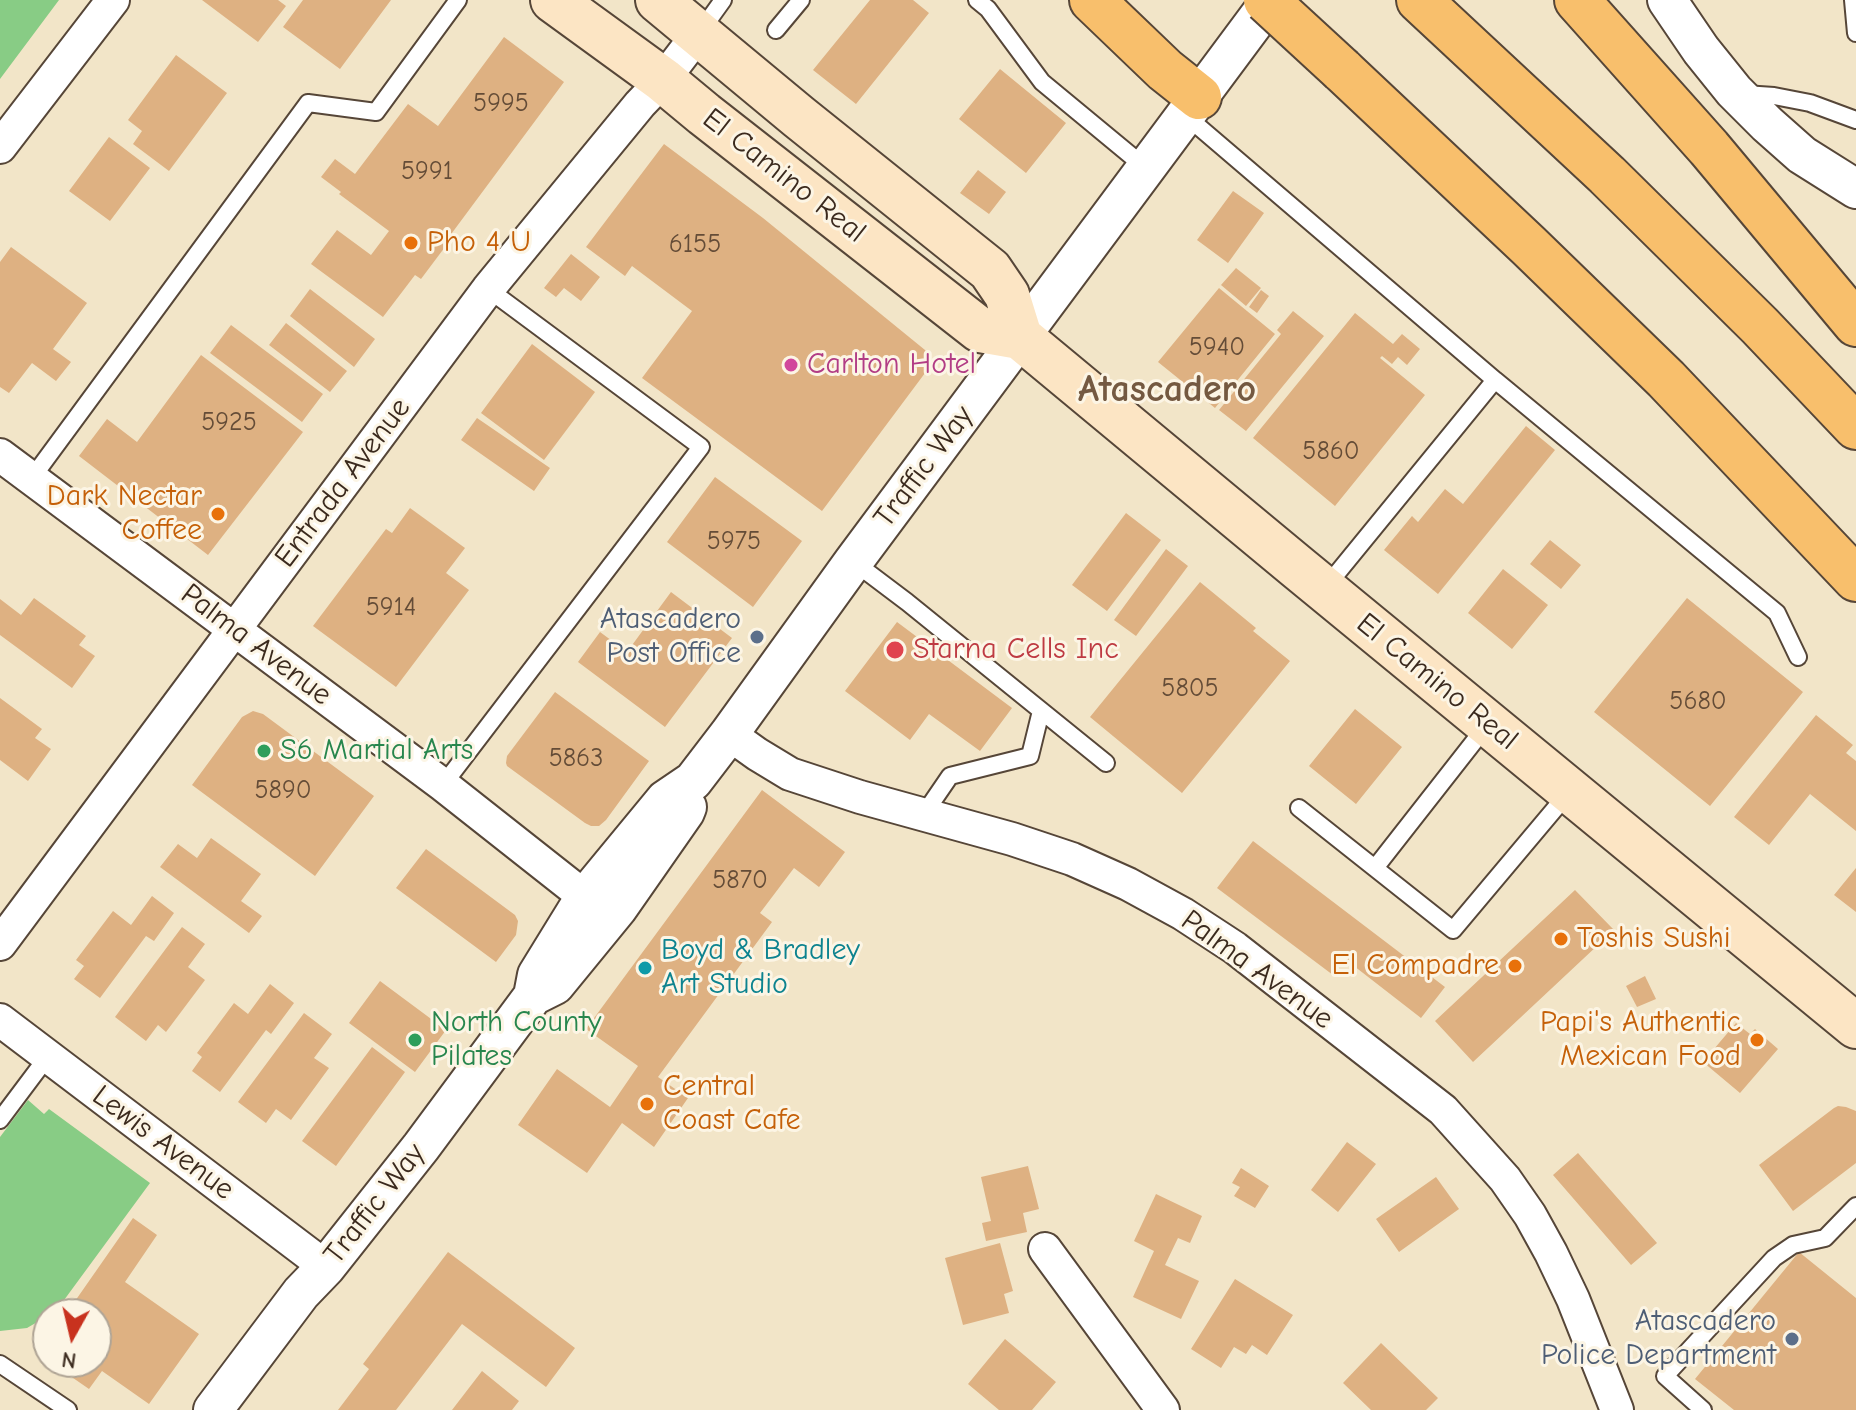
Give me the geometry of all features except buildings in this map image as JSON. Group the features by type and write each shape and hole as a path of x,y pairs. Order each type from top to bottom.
{"highway":[{"path":"1092,0 1165,70 1192,106"},
{"path":"1269,0 1666,379 1856,579"},
{"path":"1419,0 1607,175 1760,326 1856,427"},
{"path":"1577,0 1709,148 1856,324"}],"main road":[{"name":"El Camino Real","path":"553,0 663,80 980,330 1020,337 1856,1026"},
{"name":"El Camino Real","path":"658,0 711,16 799,117 990,270 1007,295 1020,337"}],"street":[{"path":"0,147 113,0"},
{"name":"Traffic Way","path":"533,996 537,975 585,897 665,800 693,781 729,734 1269,0"},
{"path":"1667,0 1701,50 1767,124 1802,155 1856,189"},
{"name":"Entrada Avenue","path":"0,944 488,289 663,80 711,16"},
{"name":"Palma Avenue","path":"0,455 443,785 585,897"},
{"name":"Palma Avenue","path":"729,734 790,774 1072,859 1128,884 1183,914 1235,948 1443,1110 1505,1179 1551,1253 1573,1299 1617,1410"},
{"name":"Traffic Way","path":"213,1410 301,1293 326,1267 421,1147 533,996 555,985 618,908 685,812 693,781"},
{"name":"Lewis Avenue","path":"0,1020 326,1267"},
{"path":"1045,1249 1163,1410"}],"lane":[{"path":"32,478 308,103 376,112 458,0"},
{"path":"776,30 801,0"},
{"path":"977,0 988,9 1042,82 1146,168"},
{"path":"1853,0 1856,33"},
{"path":"1739,94 1774,96 1810,103 1856,120"},
{"path":"1192,106 1495,380 1777,613 1798,657"},
{"path":"443,785 701,447 488,289"},
{"path":"1324,590 1495,380"},
{"path":"853,562 1106,763"},
{"path":"924,814 950,776 1030,756 1041,711"},
{"path":"1375,868 1488,724"},
{"path":"1299,808 1453,930 1570,791"},
{"path":"0,1120 48,1056"},
{"path":"1703,1410 1665,1376 1774,1258 1793,1245 1825,1238 1856,1206"},
{"path":"0,1364 68,1410"}],"green space":[{"path":"0,0 59,0 0,79"},
{"path":"28,1100 44,1114 49,1109 150,1183 66,1298 32,1298 32,1325 0,1331 0,1137"}],"place":[{"name":"Pho 4 U","path":"411,243"},
{"name":"Carlton Hotel","path":"791,365"},
{"name":"Dark Nectar Coffee","path":"218,514"},
{"name":"Atascadero Post Office","path":"757,637"},
{"name":"Starna Cells Inc","path":"895,650"},
{"name":"S6 Martial Arts","path":"264,751"},
{"name":"Toshis Sushi","path":"1561,939"},
{"name":"El Compadre","path":"1515,966"},
{"name":"Boyd & Bradley Art Studio","path":"645,968"},
{"name":"North County Pilates","path":"415,1040"},
{"name":"Papi's Authentic Mexican Food","path":"1757,1040"},
{"name":"Central Coast Cafe","path":"647,1104"},
{"name":"Atascadero Police Department","path":"1792,1339"}],"district":[{"name":"Atascadero","path":"1167,390"}]}
